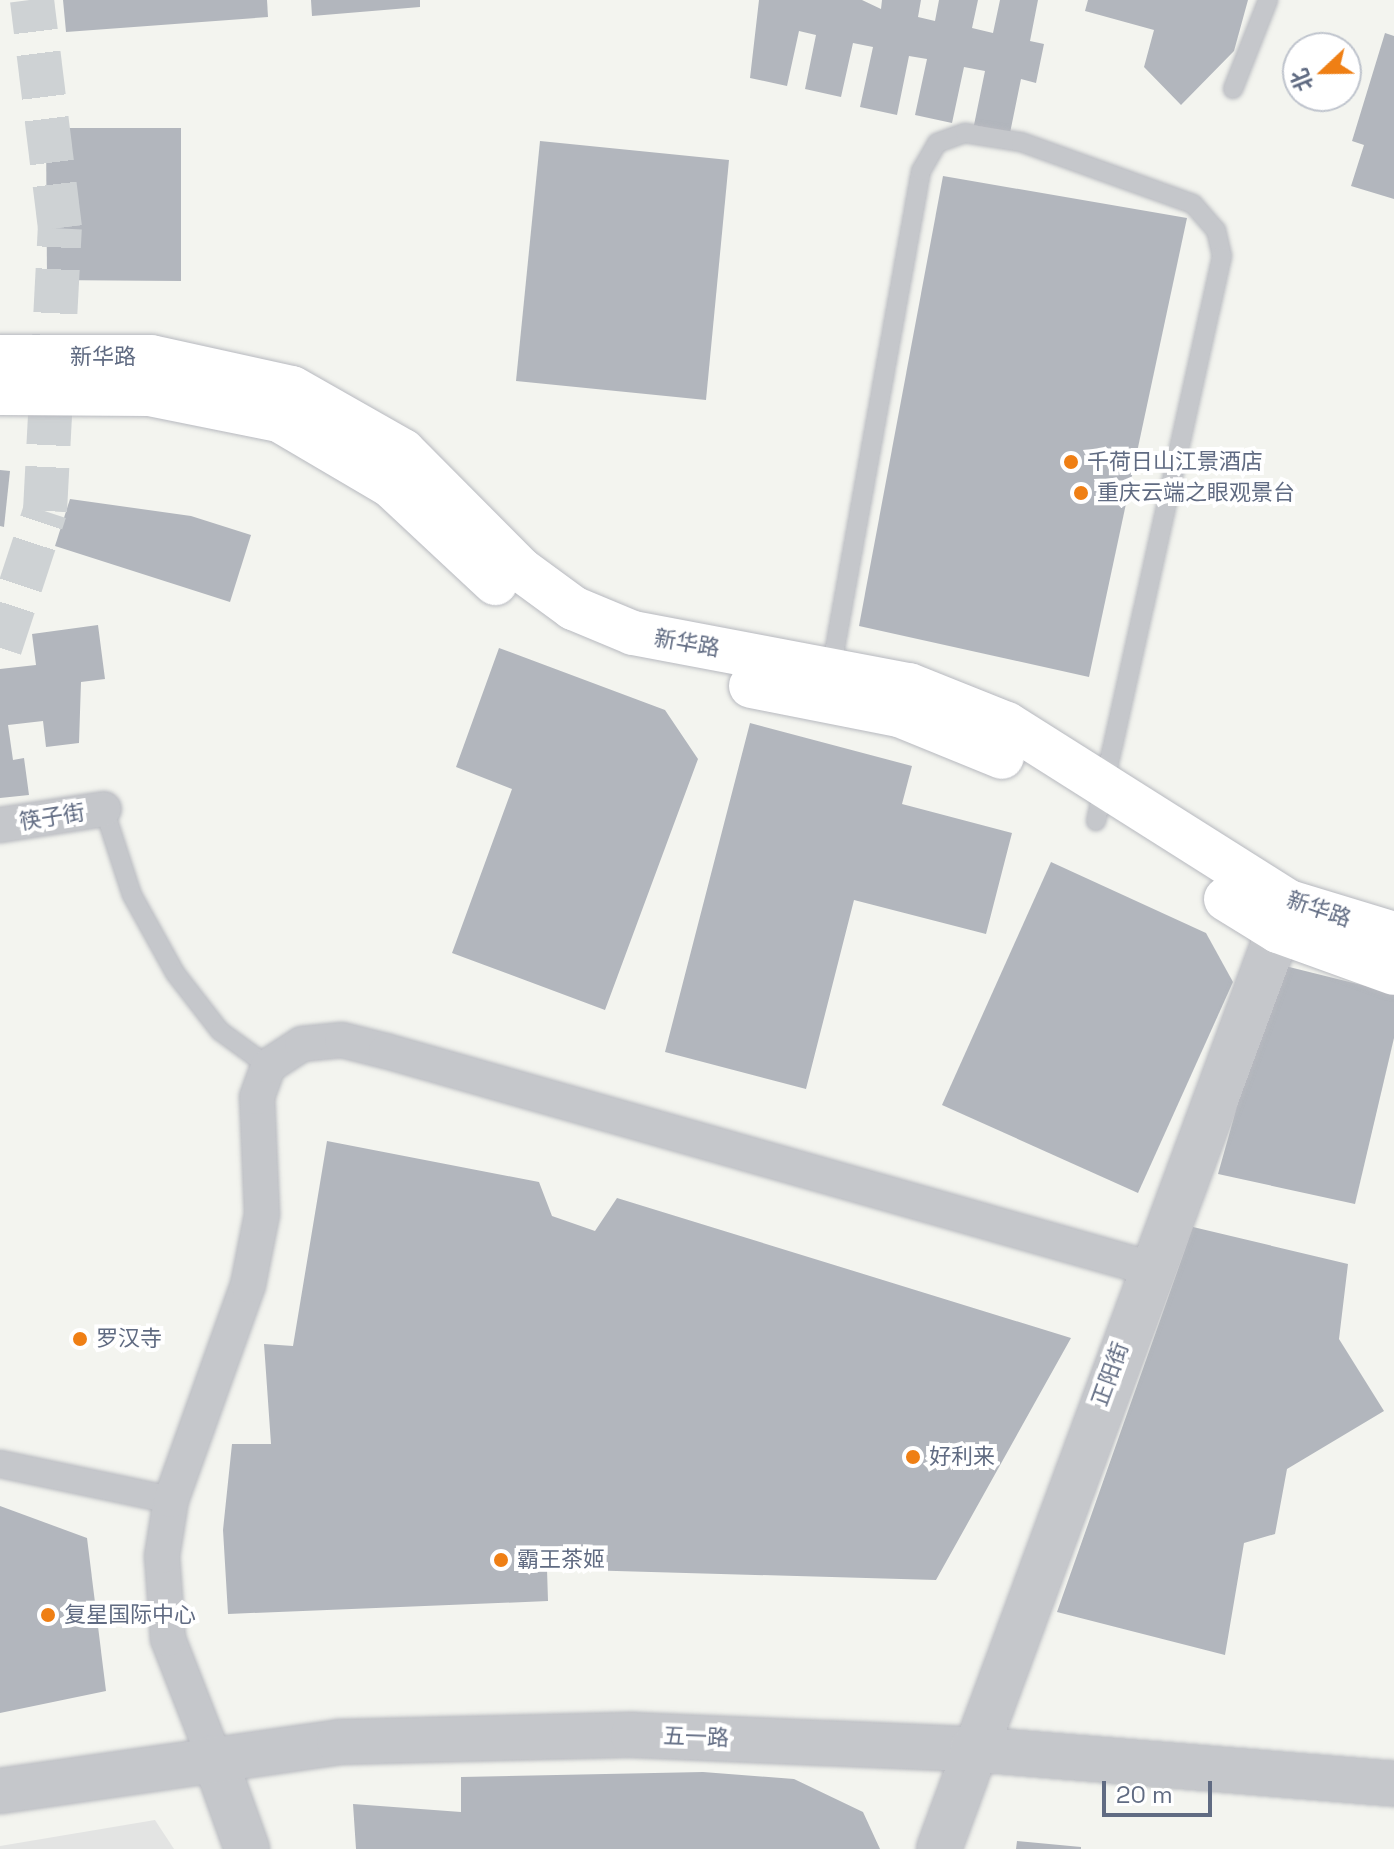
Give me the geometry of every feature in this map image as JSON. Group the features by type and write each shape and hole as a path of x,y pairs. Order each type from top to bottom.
{"main road":[{"name":"新华路","path":"0,357 151,357 292,388 403,451 520,569 573,608 633,633 909,685 1007,724 1100,806"},
{"name":"新华路","path":"0,393 149,394 279,420 390,485 555,630 627,661 899,715 991,750 1100,806 1284,917 1394,973"},
{"name":"新华路","path":"1284,917 1394,934"}],"street":[{"name":"筷子街","path":"0,825 104,809"},
{"name":"正阳街","path":"939,1849 972,1749 1149,1268 1284,917"},
{"path":"247,1849 168,1639 162,1556 171,1500 248,1285 262,1214 257,1097 268,1066 302,1044 342,1040 1149,1268"},
{"path":"0,1464 171,1500"},
{"name":"五一路","path":"0,1791 214,1757 339,1742 633,1735 972,1749 1394,1784"}],"lane":[{"path":"1233,89 1268,0"},
{"path":"831,670 921,171 937,143 965,133 1021,142 1193,204 1216,230 1222,256 1100,806"},
{"path":"104,809 132,895 175,973 220,1031 268,1066"}],"shaded area":[{"path":"155,1820 174,1849 0,1849 0,1846"}],"building":[{"path":"63,0 267,0 268,17 66,32"},
{"path":"311,0 420,0 420,7 312,16"},
{"path":"759,0 862,0 881,9 882,0 921,0 918,17 935,21 939,0 978,0 972,28 993,33 1000,0 1038,0 1030,41 1044,44 1036,83 1021,79 1010,133 974,125 985,71 964,67 952,123 915,115 927,59 909,56 897,115 860,107 873,47 853,43 841,97 805,89 816,35 799,31 787,86 750,78"},
{"path":"1088,0 1248,0 1234,51 1181,105 1144,67 1154,30 1085,11"},
{"path":"1385,33 1394,36 1394,199 1351,186 1364,145 1352,141"},
{"path":"46,128 181,128 181,281 47,280"},
{"path":"540,141 729,160 706,400 516,381"},
{"path":"943,176 1187,218 1089,677 859,626"},
{"path":"0,470 10,471 4,527 0,526"},
{"path":"70,499 191,516 251,535 230,602 55,546"},
{"path":"98,625 105,679 81,682 79,743 46,747 43,721 8,725 13,760 24,758 29,795 0,798 0,669 36,665 32,634"},
{"path":"499,648 665,710 698,759 605,1010 452,953 512,789 456,767"},
{"path":"750,723 912,766 902,804 1012,833 986,934 854,900 806,1089 665,1052"},
{"path":"1051,862 1206,933 1233,982 1138,1193 942,1105"},
{"path":"1277,964 1394,993 1394,1038 1355,1204 1218,1174"},
{"path":"327,1141 539,1182 552,1216 595,1231 617,1198 1071,1338 936,1580 547,1569 548,1601 228,1614 223,1530 232,1444 271,1444 264,1344 293,1346"},
{"path":"1193,1227 1348,1264 1339,1339 1384,1411 1287,1469 1275,1534 1244,1543 1225,1655 1057,1612"},
{"name":"复星国际中心","path":"0,1506 87,1538 106,1691 0,1713"},
{"path":"703,1772 794,1779 863,1812 880,1849 356,1849 353,1804 461,1812 461,1777"},
{"path":"1017,1841 1081,1847 1081,1849 1016,1849"}],"tunnel":[{"path":"0,648 45,511 60,228 32,0"}],"place":[{"name":"千荷日山江景酒店","path":"1071,462"},
{"name":"重庆云端之眼观景台","path":"1081,493"},
{"name":"罗汉寺","path":"80,1339"},
{"name":"好利来","path":"913,1457"},
{"name":"霸王茶姬","path":"501,1560"},
{"name":"复星国际中心","path":"48,1615"}]}
